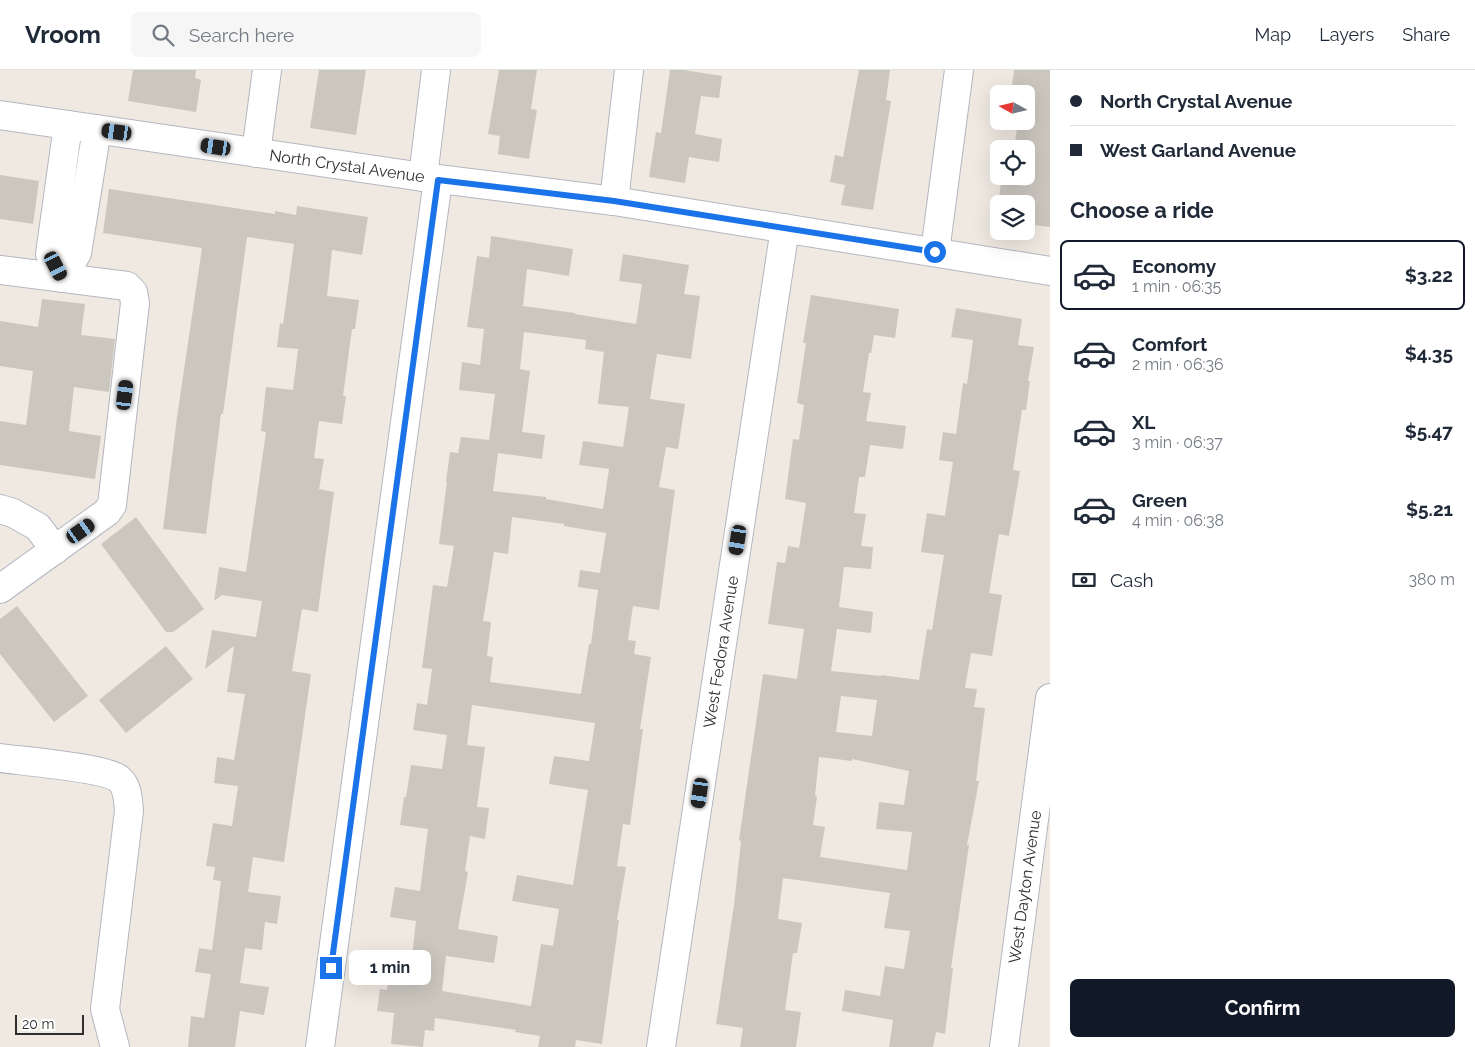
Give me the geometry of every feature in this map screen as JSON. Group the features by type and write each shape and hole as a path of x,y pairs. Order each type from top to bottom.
{"street":[{"path":"256,153 267,70"},
{"path":"320,1047 430,178 436,70"},
{"path":"614,201 629,70"},
{"path":"935,252 959,70"},
{"name":"North Crystal Avenue","path":"0,115 430,178 614,201 1050,271"},
{"path":"62,278 50,254 68,125"},
{"path":"62,278 77,253 98,129"},
{"name":"West Fedora Avenue","path":"661,1047 785,228"},
{"path":"0,270 127,286 133,292 135,303 112,505 107,512 0,589"},
{"path":"0,509 13,512 38,527 55,550"},
{"name":"West Dayton Avenue","path":"1004,1047 1050,698"},
{"path":"0,758 103,772 120,779 127,791 129,811 104,1008 115,1047"}],"building":[{"path":"133,70 196,70 195,78 201,80 196,112 128,101"},
{"path":"319,70 366,70 356,135 310,128"},
{"path":"499,70 537,70 531,109 537,110 529,159 498,154 500,136 488,134"},
{"path":"670,70 684,70 722,76 719,98 701,96 695,134 722,139 719,162 689,157 685,183 649,177 656,132 661,133"},
{"path":"859,70 890,70 886,100 891,101 873,210 841,205 845,185 830,182 835,155 843,157"},
{"path":"1014,70 1050,70 1050,227 1035,225 1035,195 999,195 1001,185 1035,185 1035,140 1015,140 1017,130 1035,130 1035,85 1012,85"},
{"path":"0,175 39,181 33,224 0,219"},
{"path":"109,189 275,214 275,211 296,215 297,206 368,217 362,255 332,250 327,296 359,300 355,329 352,329 343,396 346,396 342,424 319,421 314,458 324,459 319,489 334,492 318,612 302,609 292,671 311,674 284,862 253,857 248,892 281,896 277,924 265,922 262,950 245,948 240,983 269,987 264,1015 240,1011 235,1047 188,1047 191,1016 204,1018 211,974 195,972 199,948 212,950 221,881 213,880 215,867 206,866 213,823 232,826 238,786 214,783 217,757 234,760 245,694 227,692 234,646 205,669 212,630 256,637 262,601 222,595 214,601 219,567 246,572 266,432 261,431 266,387 293,390 298,349 277,347 280,323 283,324 294,244 247,237 223,414 221,414 206,534 163,529 177,417 202,248 103,233"},
{"path":"491,236 573,249 569,276 527,269 523,306 636,324 642,284 619,281 623,254 689,265 684,294 700,296 691,359 657,354 650,399 685,404 678,449 666,447 659,487 675,490 659,610 633,606 628,640 636,641 634,654 651,657 640,729 643,729 630,825 623,824 617,866 626,867 617,920 619,920 602,1044 576,1040 575,1047 538,1047 540,1036 515,1032 516,1030 435,1018 434,1031 425,1030 423,1047 391,1044 394,1013 377,1011 380,989 387,990 391,953 412,956 416,921 390,917 395,887 420,891 428,829 400,825 411,765 442,769 447,735 413,730 417,703 427,705 432,669 422,668 433,585 447,587 454,546 439,544 450,452 458,453 461,437 489,440 495,394 459,390 462,362 480,365 484,329 467,327 477,256 489,258","holes":["524,332 586,340 585,349 604,352 598,404 629,407 623,447 583,441 579,465 609,469 603,509 546,499 546,497 493,491 498,453 542,459 545,435 522,432 530,371 520,369","512,517 564,524 564,526 606,533 600,573 580,570 578,587 598,590 591,644 589,644 581,694 490,682 493,657 487,656 491,622 483,621 494,552 508,554","472,705 595,723 589,761 554,756 549,784 588,790 573,885 517,875 512,901 559,909 553,946 541,944 531,1006 442,991 446,956 494,963 498,936 458,929 468,872 465,871 470,836 485,839 489,808 477,807 485,747 467,745"]},
{"path":"811,295 899,309 895,338 874,335 863,392 871,393 866,421 906,426 903,449 870,445 865,477 859,477 854,513 866,514 861,546 873,547 871,569 844,567 839,607 873,612 871,633 837,629 831,671 919,680 927,629 932,630 944,555 921,552 927,513 945,516 953,462 939,460 943,432 956,434 963,383 967,384 973,340 951,337 956,308 1022,319 1018,345 1034,347 1028,381 1030,381 1026,410 1022,410 1013,470 1020,471 1009,536 999,534 989,593 1002,595 992,656 971,653 965,688 977,689 974,707 985,708 976,781 979,781 967,845 969,845 951,968 953,968 945,1034 936,1032 933,1047 889,1047 893,1020 842,1011 845,990 880,996 885,966 904,969 910,931 884,928 890,893 783,878 778,919 802,923 797,953 793,953 785,1010 801,1012 796,1047 740,1047 743,1028 716,1024 734,905 741,841 739,840 763,674 797,679 804,629 768,624 777,562 785,563 788,546 799,548 806,503 785,499 793,439 799,440 804,405 797,403 806,343 803,343","holes":["841,696 877,700 872,736 836,732","819,757 852,761 852,759 909,771 904,805 879,802 876,829 912,832 907,870 820,857 825,827 813,825 817,797 815,796"]},
{"path":"42,299 85,304 81,335 115,339 109,392 74,387 69,431 101,436 95,479 0,465 0,421 26,425 33,371 0,366 0,321 38,327"},
{"path":"136,517 204,609 173,632 166,632 101,544"},
{"path":"17,606 88,696 54,722 0,654 0,619"},
{"path":"166,646 193,679 126,733 99,700"}],"route":[{"path":"331,968 438,180 614,201 935,252"}]}
